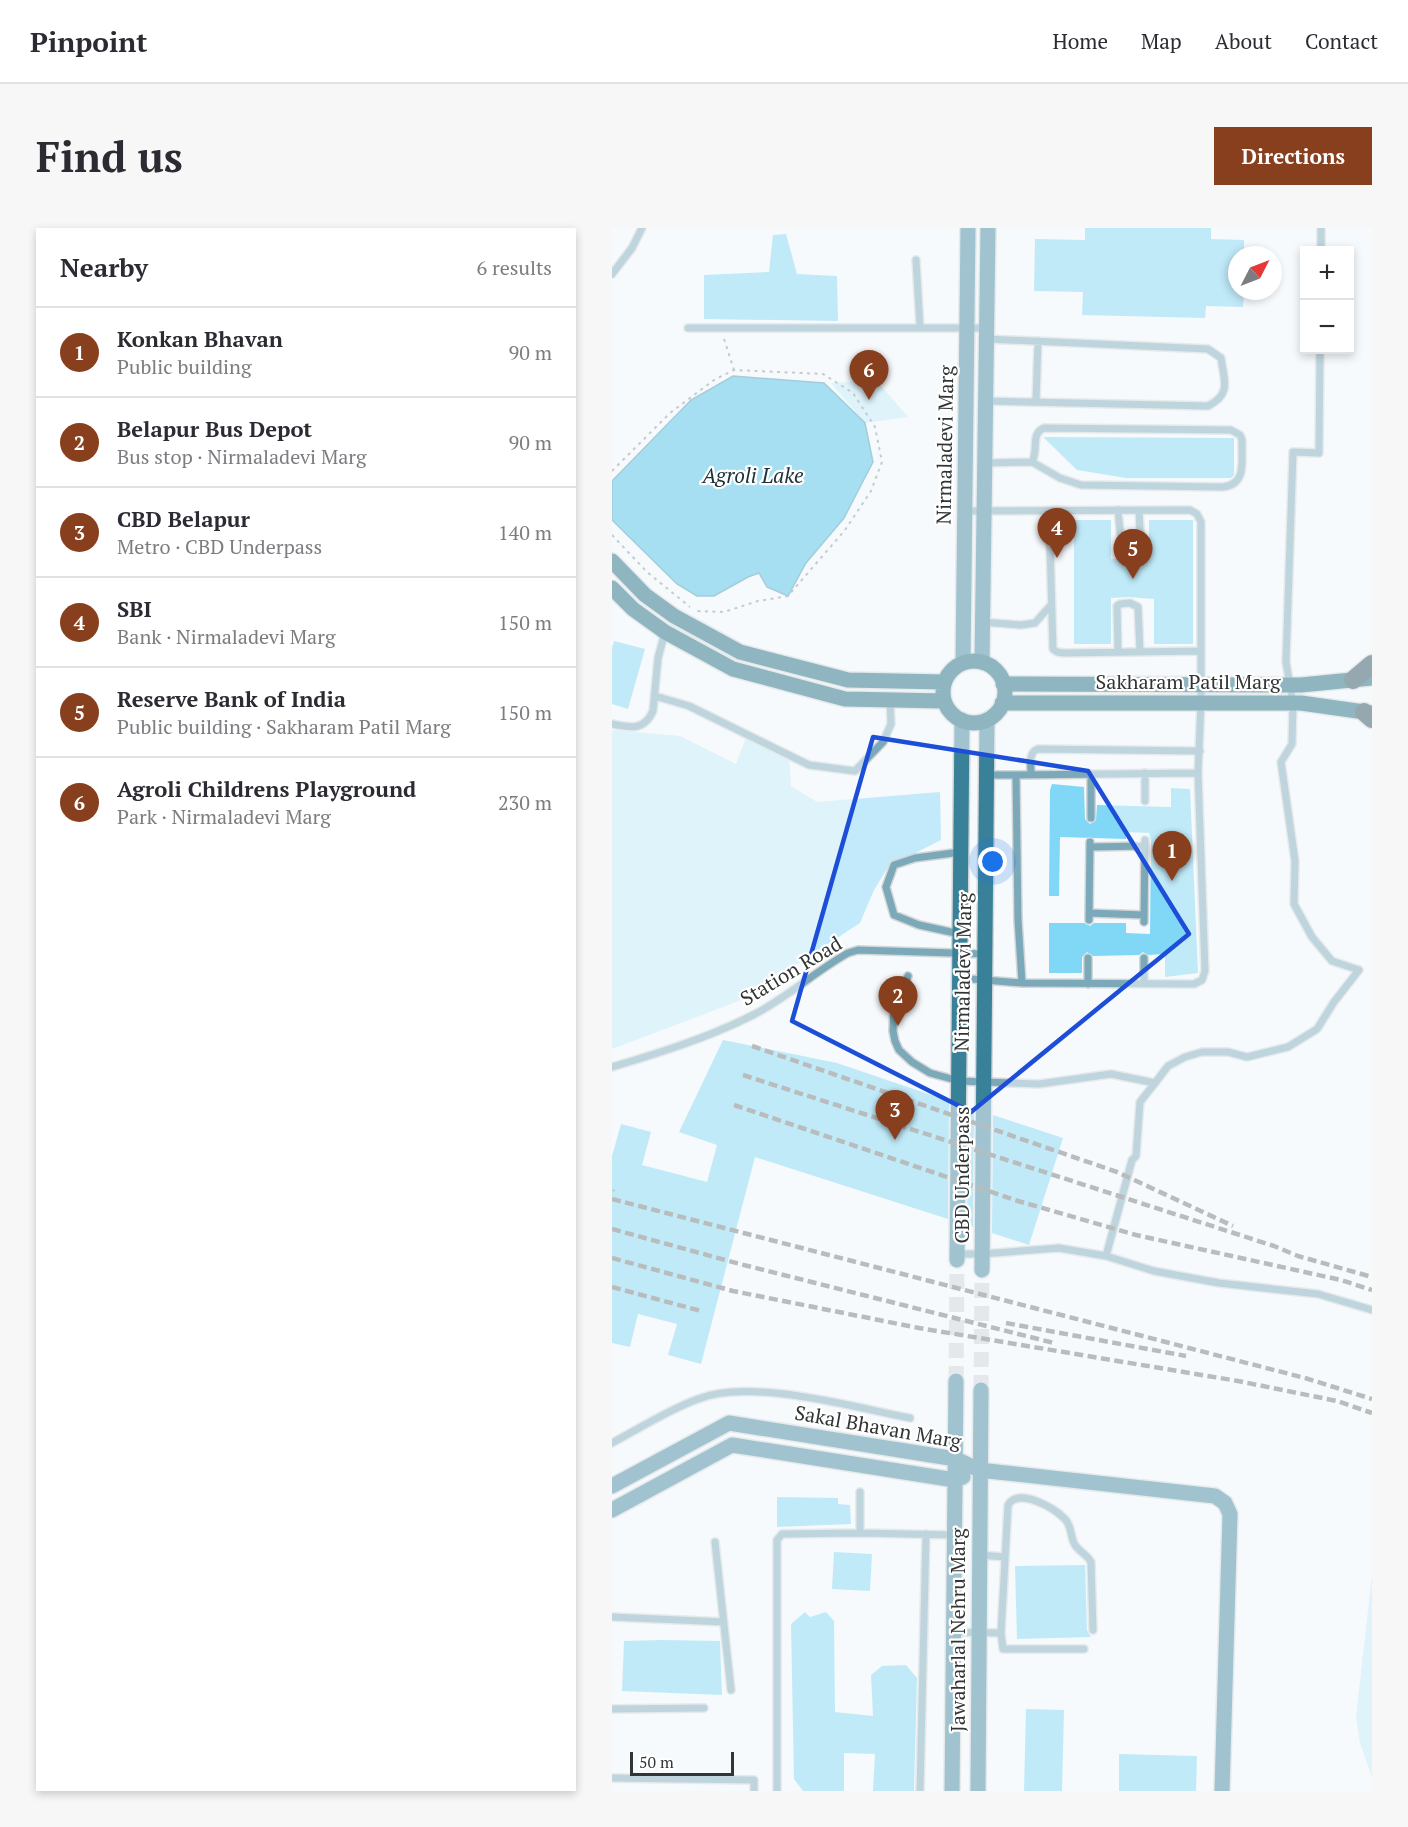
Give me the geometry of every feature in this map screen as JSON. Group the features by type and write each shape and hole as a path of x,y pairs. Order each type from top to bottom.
{"highway":[{"path":"1353,680 1372,664"}],"main road":[{"name":"Nirmaladevi Marg","path":"963,663 968,228"},
{"name":"Nirmaladevi Marg","path":"982,662 988,228"},
{"path":"612,561 645,595 674,616 740,652 848,680 944,682"},
{"path":"612,588 633,609 665,632 733,669 845,699 944,701"},
{"path":"982,662 995,670 1003,684 1002,703 999,710 987,720 979,722 962,720 951,712 944,701 944,682 949,674 963,663 982,662"},
{"name":"Sakharam Patil Marg","path":"1003,684 1290,685 1372,678"},
{"name":"Sakharam Patil Marg","path":"1002,703 1293,703 1370,715"},
{"name":"Nirmaladevi Marg","path":"959,1081 962,720"},
{"name":"Nirmaladevi Marg","path":"983,1080 987,720"},
{"name":"CBD Underpass","path":"982,1262 983,1080"},
{"name":"CBD Underpass","path":"957,1257 959,1081"},
{"path":"955,1480 956,1382"},
{"path":"981,1390 980,1470 1215,1496 1226,1503 1230,1514 1222,1791"},
{"name":"Sakal Bhavan Marg","path":"612,1486 729,1423 956,1458 980,1470"},
{"name":"Sakal Bhavan Marg","path":"612,1509 732,1445 955,1480 980,1470"},
{"name":"Jawaharlal Nehru Marg","path":"978,1791 980,1470"},
{"name":"Jawaharlal Nehru Marg","path":"952,1791 955,1480"}],"lane":[{"path":"612,274 632,248 642,228"},
{"path":"1321,228 1321,246"},
{"path":"916,260 920,327"},
{"path":"688,328 967,327 986,333 1038,341 1208,349 1221,358 1225,388 1221,397 1208,406 985,401"},
{"path":"1036,402 1038,341"},
{"path":"1106,1256 1132,1160 1136,1156 1140,1102 1168,1066 1185,1057 1202,1052 1219,1052 1247,1057 1288,1047 1317,1029 1334,1002 1359,970 1332,961 1312,937 1294,904 1295,861 1281,762 1292,744 1293,703 1286,662 1293,452 1319,453 1320,354"},
{"path":"985,463 1032,462 1060,478 1081,485 1223,487 1234,484 1240,477 1242,440 1240,435 1231,430 1044,428 1038,430 1037,451 1032,462"},
{"path":"1118,510 1122,552 1126,556 1139,555 1142,551 1139,510"},
{"path":"960,978 1022,983 1194,984 1202,980 1205,971 1198,773 1202,702 1200,685 1201,522 1197,514 1190,510 965,511"},
{"path":"1049,512 1053,649 1057,652 1201,651"},
{"path":"1118,652 1118,606 1130,603 1138,607 1140,652"},
{"path":"982,622 1021,625 1035,622 1050,606"},
{"path":"612,724 628,728 641,726 650,718 655,696 658,658 665,632"},
{"path":"655,696 688,706 809,765 855,771 883,742 891,724 890,700"},
{"path":"1031,774 1031,754 1038,749 1200,751"},
{"path":"1145,773 1145,801"},
{"path":"986,775 1198,773"},
{"path":"1091,774 1091,818"},
{"path":"1016,775 1018,920 1022,983"},
{"path":"1145,843 1144,918 1089,917 1090,844 1145,843"},
{"path":"960,934 919,925 894,915 886,887 894,866 915,858 961,852"},
{"name":"Station Road","path":"612,1067 703,1036 751,1016 784,997 848,953 858,950 985,954"},
{"path":"1088,958 1088,984"},
{"path":"1144,958 1144,984"},
{"path":"908,976 894,1008 893,1031 899,1050 912,1062 930,1073 959,1081 983,1080 1039,1084 1111,1074 1155,1083"},
{"path":"957,1257 982,1262 1059,1248 1106,1256 1154,1271 1219,1283 1318,1294 1372,1310"},
{"path":"612,1443 698,1398 727,1391 756,1390 910,1418"},
{"path":"860,1492 860,1533"},
{"path":"1084,1649 1003,1649 1001,1633 1010,1501 1018,1498 1038,1501 1067,1520 1075,1544 1091,1562 1093,1630"},
{"path":"920,1791 926,1533"},
{"path":"777,1791 777,1540 782,1534 926,1533 955,1535"},
{"path":"715,1542 731,1690"},
{"path":"980,1555 1005,1557"},
{"path":"612,1617 724,1622"},
{"path":"954,1632 1001,1633"},
{"path":"612,1709 704,1708"},
{"path":"612,1778 754,1780 754,1791"}],"path":[{"path":"721,328 734,370"},
{"path":"612,471 670,413 714,380 734,370 823,374 853,393 875,427 882,462 871,491 845,530 788,596 758,601 724,612 694,611 647,572 612,535"},
{"path":"612,1190 616,1191"}],"highlighted area":[{"path":"873,737 1088,771 1189,934 971,1112 792,1021"}],"shaded area":[{"path":"876,380 908,417 865,423 831,383"},
{"path":"612,730 680,736 736,764 746,738 789,752 791,786 817,802 940,792 941,840 888,867 874,890 860,923 744,999 612,1049"},
{"path":"1372,1575 1372,1777 1360,1743 1356,1717"}],"water":[{"name":"Agroli Lake","path":"733,376 824,383 865,423 873,462 844,518 806,563 788,596 767,587 759,573 714,596 697,596 677,584 612,520 612,481 691,400"}],"building":[{"path":"1085,228 1211,228 1211,239 1244,240 1244,246 1228,246 1228,300 1243,300 1243,307 1206,306 1205,318 1082,315 1083,292 1034,291 1035,239 1085,240"},
{"path":"786,234 797,274 837,276 838,321 704,319 704,275 769,272 773,235"},
{"path":"1043,437 1234,438 1234,475 1231,478 1126,478 1077,470"},
{"path":"1074,520 1111,520 1111,559 1121,559 1126,562 1149,559 1149,520 1193,520 1193,644 1154,644 1154,599 1129,597 1111,598 1111,644 1074,644"},
{"path":"614,641 645,649 628,709 612,704"},
{"path":"1052,784 1084,787 1085,819 1090,824 1096,820 1097,805 1171,807 1171,788 1190,789 1198,973 1165,977 1165,954 1148,955 1143,952 1139,955 1093,956 1087,952 1082,957 1082,973 1049,973 1049,923 1084,923 1090,926 1094,923 1126,923 1126,933 1150,934 1151,840 1149,833 1126,832 1126,839 1060,837 1059,896 1049,896 1050,790"},
{"path":"723,1040 837,1063 949,1101 948,1219 755,1157 701,1364 668,1355 677,1324 638,1314 630,1347 612,1343 612,1156 621,1124 651,1132 642,1165 707,1182 717,1145 679,1132"},
{"path":"968,1107 974,1109 973,1227 967,1225"},
{"path":"993,1115 1063,1138 1029,1245 992,1233"},
{"path":"777,1497 838,1498 838,1504 850,1505 851,1524 777,1527"},
{"path":"834,1552 872,1554 870,1591 832,1589"},
{"path":"1085,1565 1087,1630 1091,1637 1017,1639 1015,1566"},
{"path":"805,1612 810,1617 826,1612 834,1621 835,1712 873,1716 871,1675 882,1666 906,1665 917,1678 914,1791 873,1791 875,1754 844,1753 844,1791 803,1791 794,1779 791,1624"},
{"path":"624,1641 720,1641 722,1695 622,1691"},
{"path":"1026,1709 1064,1710 1062,1791 1024,1791"},
{"path":"1119,1754 1197,1756 1196,1791 1119,1791"}],"tunnel":[{"path":"956,1381 957,1260"},
{"path":"981,1390 982,1270"}],"railway":[{"path":"752,1046 1117,1172 1233,1226"},
{"path":"743,1075 1274,1246 1298,1256 1372,1277"},
{"path":"734,1105 1018,1201 1136,1235 1341,1280 1372,1290"},
{"path":"612,1199 1305,1378 1372,1399"},
{"path":"612,1229 740,1264 1054,1343"},
{"path":"612,1258 733,1291 919,1328 1238,1381 1337,1401 1372,1413"},
{"path":"612,1287 701,1311"},
{"path":"1006,1323 1186,1356"}],"place":[{"name":"Agroli Childrens Playground","path":"869,400"},
{"name":"SBI","path":"1057,558"},
{"name":"Reserve Bank of India","path":"1133,579"},
{"name":"Konkan Bhavan","path":"1172,881"},
{"name":"Belapur Bus Depot","path":"898,1026"},
{"name":"CBD Belapur","path":"895,1140"}]}
